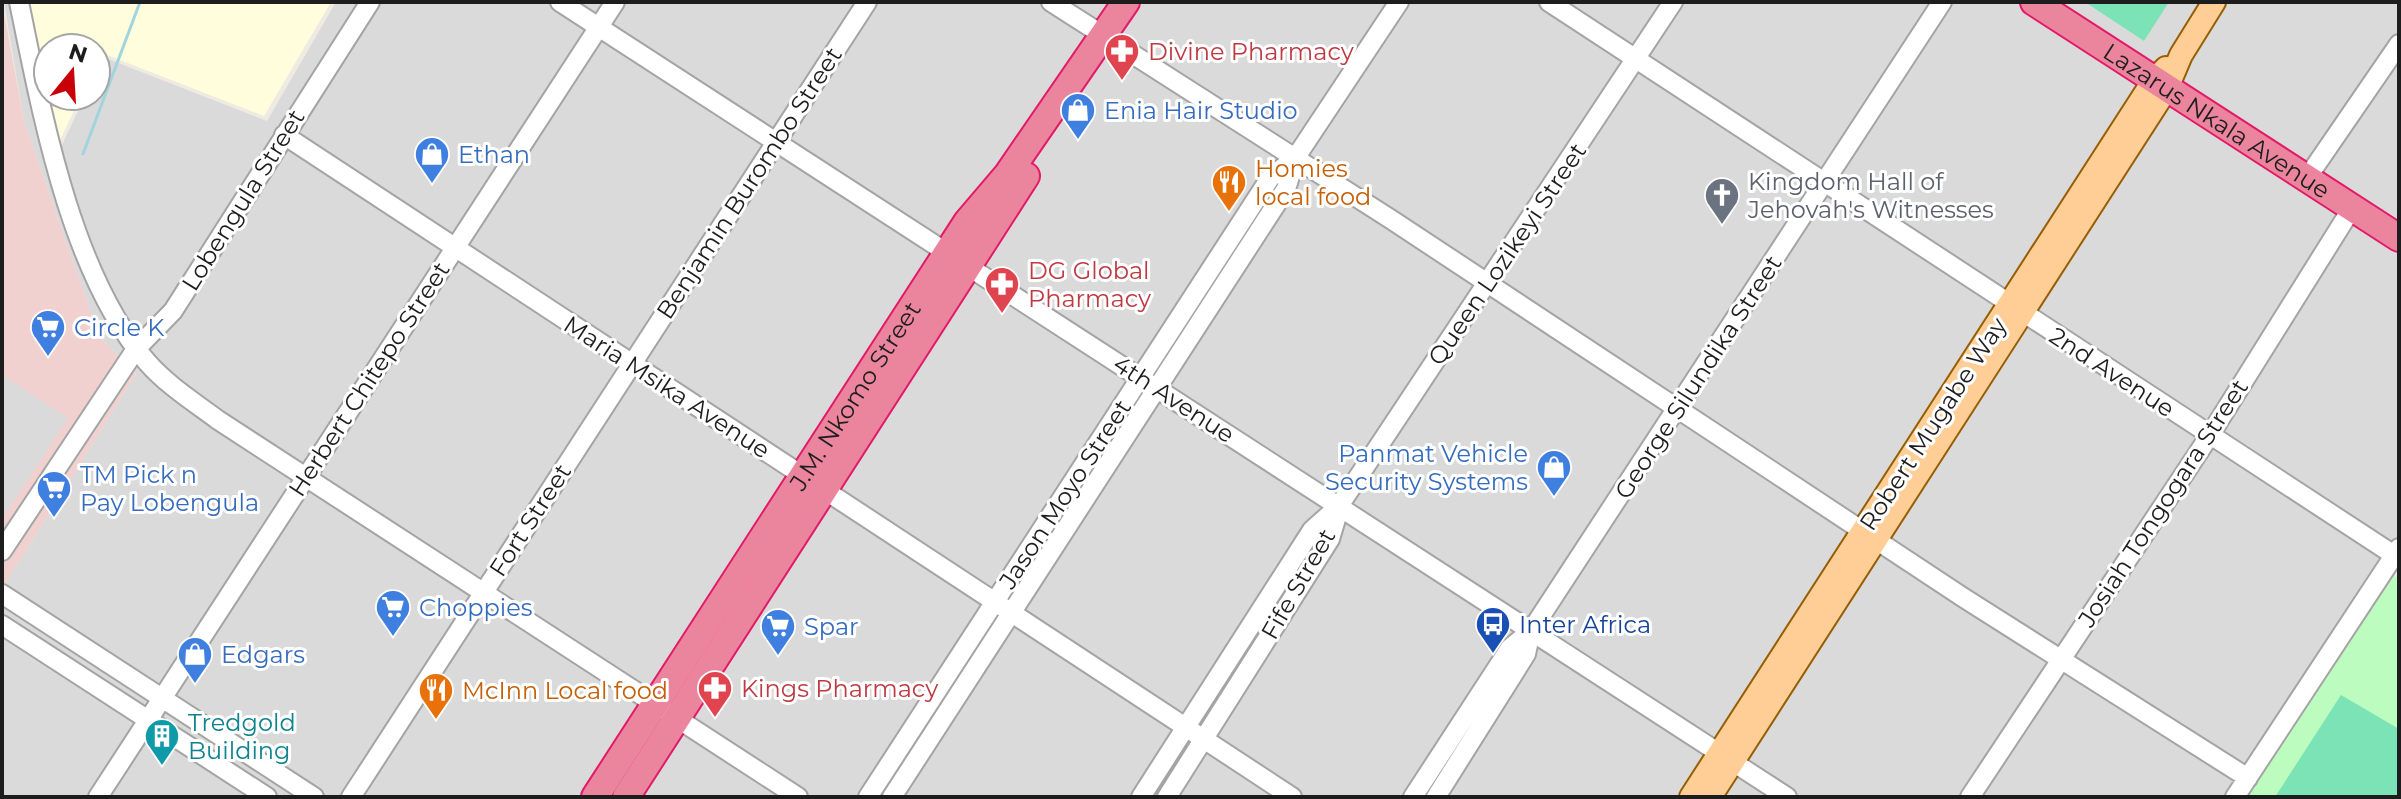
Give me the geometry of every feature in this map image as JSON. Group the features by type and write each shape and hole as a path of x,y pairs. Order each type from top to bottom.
{"highway":[{"name":"J.M. Nkomo Street","path":"1109,38 1126,2"},
{"name":"J.M. Nkomo Street","path":"626,797 671,715 812,483 958,258 967,222 1007,175 1139,2"},
{"name":"Lazarus Nkala Avenue","path":"2034,2 2399,238"},
{"name":"J.M. Nkomo Street","path":"595,797 671,715"}],"main road":[{"name":"Robert Mugabe Way","path":"1691,797 1726,758 2214,2"},
{"name":"Robert Mugabe Way","path":"1710,797 1726,758"}],"street":[{"path":"19,2 49,142 74,221 110,304 136,349 168,383 306,477 798,797"},
{"name":"Lobengula Street","path":"2,551 136,349 173,311 370,2"},
{"name":"4th Avenue","path":"560,2 1787,797"},
{"name":"Herbert Chitepo Street","path":"98,797 615,2"},
{"name":"Benjamin Burombo Street","path":"631,363 867,2"},
{"path":"1051,2 1296,157 1870,536 2248,778"},
{"name":"Jason Moyo Street","path":"892,797 1286,189 1296,157 1399,2"},
{"name":"2nd Avenue","path":"1549,2 2210,435 2397,552"},
{"name":"Queen Lozikeyi Street","path":"1339,506 1673,2"},
{"name":"George Silundika Street","path":"1413,797 1510,648 1531,631 1942,2"},
{"path":"2307,178 2399,44"},
{"name":"Maria Msika Avenue","path":"284,135 1292,797"},
{"name":"Jason Moyo Street","path":"868,797 1270,178 1296,157"},
{"name":"Josiah Tongogara Street","path":"1970,797 2210,435 2352,208"},
{"name":"Fort Street","path":"351,797 631,363"},
{"name":"Fife Street","path":"1141,797 1312,530 1339,506"},
{"name":"Fife Street","path":"1167,797 1330,539 1339,506"},
{"path":"2235,797 2397,552"},
{"path":"2,594 314,797"},
{"path":"2,625 267,797"},
{"name":"George Silundika Street","path":"1436,797 1526,654 1531,631"}],"shaded area":[{"path":"2,2 24,122 99,336 136,374 2,589 2,519 68,418 2,375"},
{"path":"4,2 12,2 32,84 32,112 39,112 52,166 77,112 112,112 112,61 267,121 336,2 2399,2 2399,537 2228,797 2,797 2,589 136,374 99,336 24,122"},
{"path":"28,2 331,2 264,116 112,57 112,32 35,32"},
{"path":"54,112 73,112 60,140"},
{"path":"2,375 69,418 2,519"}],"green space":[{"path":"2085,2 2169,2 2144,41"},
{"path":"2390,573 2399,579 2399,797 2243,797"},
{"path":"2341,695 2399,729 2399,797 2275,797"}],"waterway":[{"path":"83,154 140,2"}],"place":[{"name":"Divine Pharmacy","path":"1122,82"},
{"name":"Enia Hair Studio","path":"1078,141"},
{"name":"Ethan","path":"432,185"},
{"name":"Homies local food","path":"1229,213"},
{"name":"Kingdom Hall of Jehovah's Witnesses","path":"1722,226"},
{"name":"DG Global Pharmacy","path":"1002,315"},
{"name":"Circle K","path":"48,358"},
{"name":"Panmat Vehicle Security Systems","path":"1554,498"},
{"name":"TM Pick n Pay Lobengula","path":"54,519"},
{"name":"Choppies","path":"393,638"},
{"name":"Inter Africa","path":"1493,655"},
{"name":"Spar","path":"778,657"},
{"name":"Edgars","path":"195,685"},
{"name":"Kings Pharmacy","path":"715,719"},
{"name":"McInn Local food","path":"436,721"},
{"name":"Tredgold Building","path":"162,767"}]}
